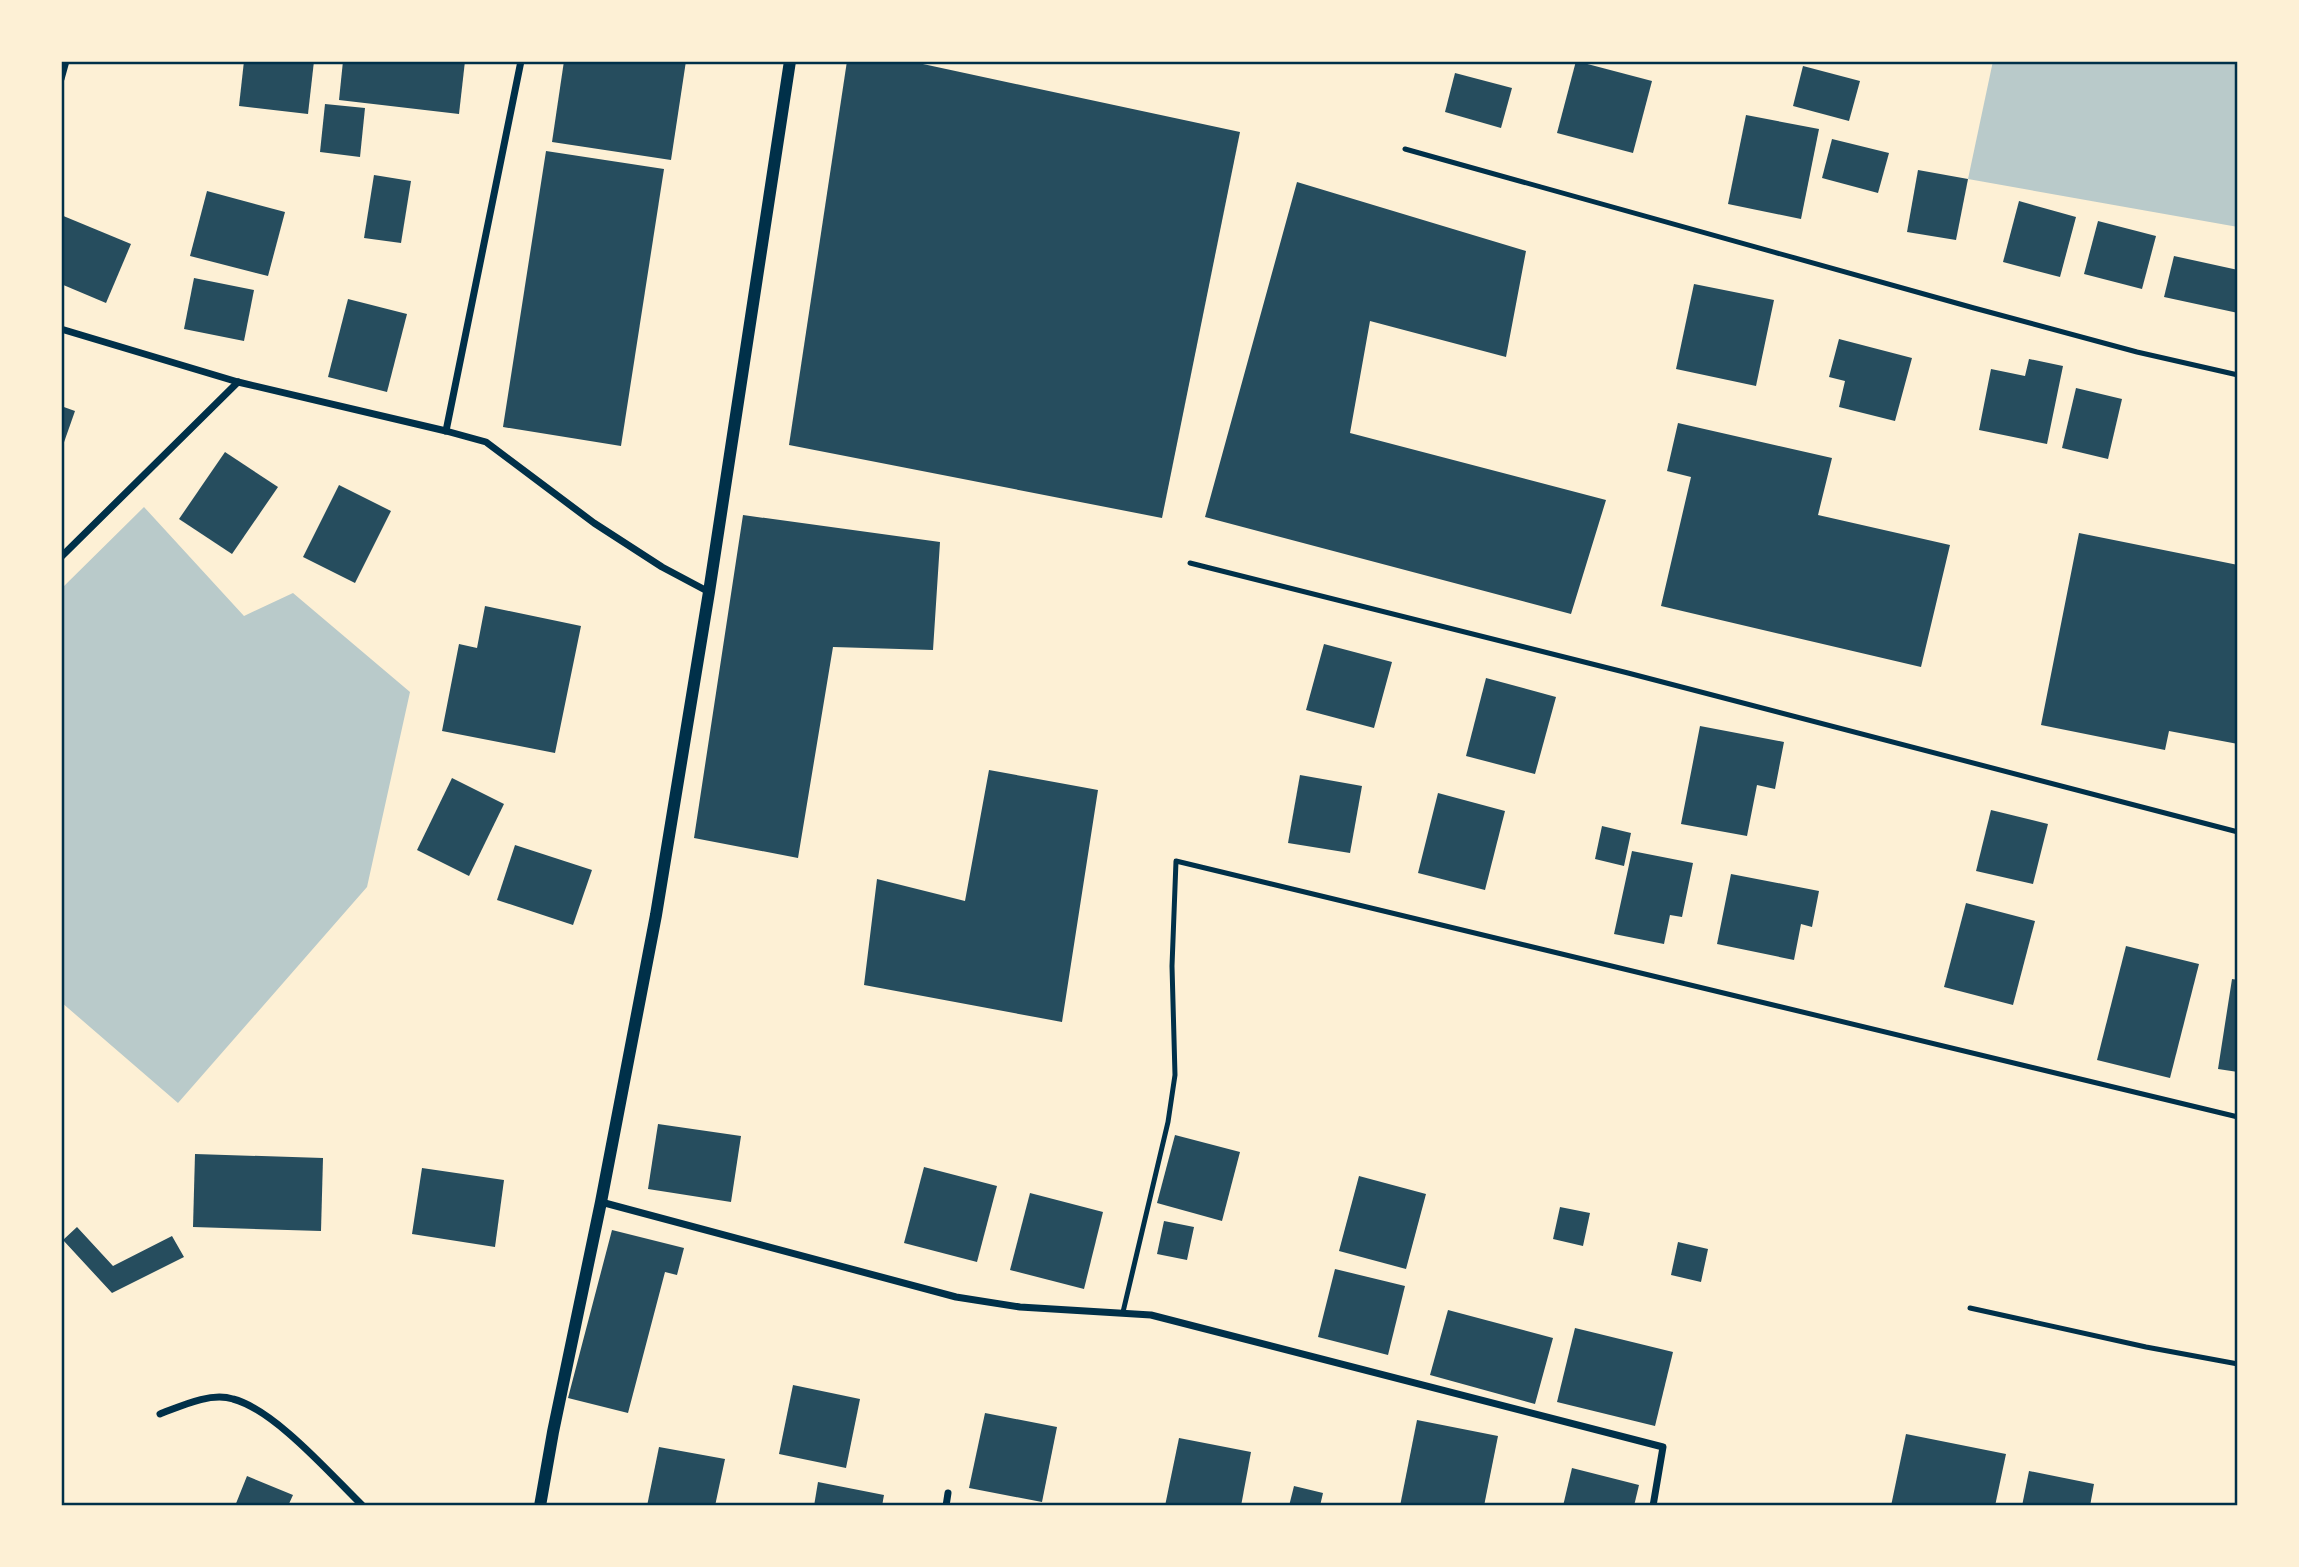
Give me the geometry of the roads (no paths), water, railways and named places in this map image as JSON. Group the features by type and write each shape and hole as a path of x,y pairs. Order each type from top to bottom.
{"street":[{"path":"61,79 66,61"},
{"path":"446,430 521,61"},
{"path":"540,1506 656,915 709,592 790,61"},
{"path":"61,329 237,382 446,430 486,443 594,523 662,567 709,592"},
{"path":"61,557 237,382"},
{"path":"601,1202 956,1297 1020,1307 1123,1312 1164,1319 1664,1447 1653,1506"},
{"path":"160,1414 198,1399 233,1398 264,1414 363,1506"},
{"path":"946,1506 948,1493"}],"lane":[{"path":"1405,149 1986,312 2137,352 2238,375"},
{"path":"1190,563 1641,676 2238,832"},
{"path":"1123,1312 1168,1122 1175,1075 1172,967 1176,862 2238,1117"},
{"path":"1970,1308 2146,1347 2238,1364"}]}
